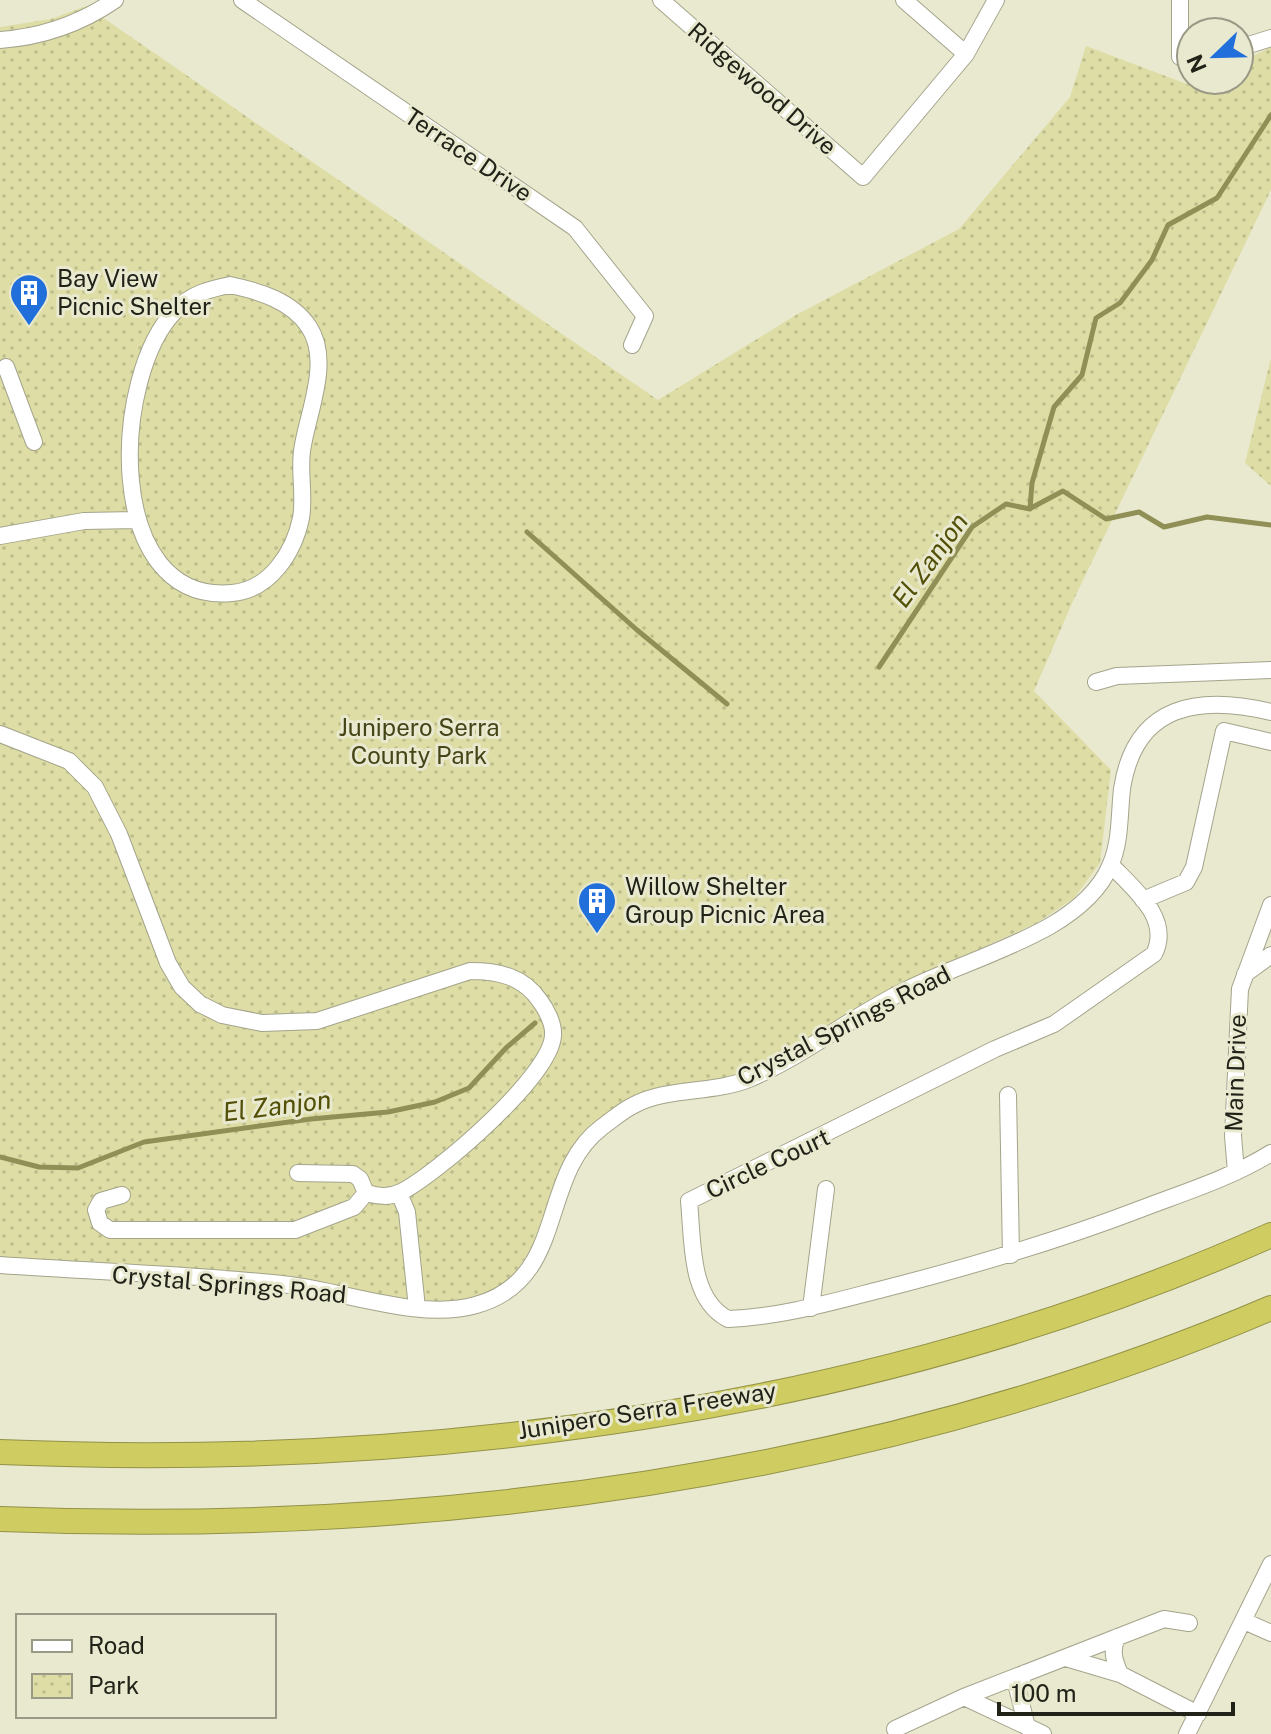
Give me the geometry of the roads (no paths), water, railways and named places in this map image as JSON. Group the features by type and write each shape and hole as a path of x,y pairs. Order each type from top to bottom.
{"highway":[{"name":"Junipero Serra Freeway","path":"0,1452 137,1455 320,1450 479,1437 659,1412 840,1376 985,1340 1147,1287 1271,1235"},
{"path":"0,1519 138,1522 308,1517 479,1504 659,1479 828,1447 1006,1403 1145,1359 1271,1308"}],"street":[{"path":"0,40 29,38 78,21 115,0"},
{"name":"Terrace Drive","path":"242,0 575,228 645,316 632,345"},
{"name":"Ridgewood Drive","path":"661,0 863,177 966,54"},
{"path":"904,0 966,54 996,0"},
{"path":"230,285 257,290 298,314 315,340 315,388 301,453 301,516 291,548 276,572 234,594 200,591 170,573 156,559 136,520 129,454 135,395 154,340 176,310 207,290 230,285"},
{"path":"6,367 34,442"},
{"path":"0,536 84,521 136,520"},
{"path":"1096,682 1117,676 1271,670"},
{"name":"Crystal Springs Road","path":"0,1265 293,1286 417,1308 450,1310 477,1305 500,1296 519,1282 546,1239 567,1172 579,1149 598,1130 634,1105 716,1089 775,1067 903,991 1048,927 1097,889 1111,865 1118,836 1123,783 1131,759 1143,737 1160,719 1178,709 1198,704 1223,703 1271,712"},
{"path":"1143,900 1178,888 1186,882 1194,867 1224,731 1271,742"},
{"path":"0,734 69,761 95,787 119,834 168,963 182,987 200,1004 222,1015 262,1023 317,1021 470,971 493,971 514,977 533,991 546,1009 553,1035 538,1073 455,1154 399,1193 381,1197 366,1193"},
{"name":"Circle Court","path":"1111,865 1159,923 1161,939 1154,954 1054,1024 995,1049 689,1201 695,1263 705,1301 716,1313 728,1319 811,1308 1011,1255 1236,1172 1271,1153"},
{"name":"Main Drive","path":"1236,1172 1239,1000 1244,975 1271,905"},
{"path":"1244,975 1271,955"},
{"path":"1008,1095 1011,1255"},
{"path":"298,1173 353,1174 360,1179 366,1193"},
{"path":"811,1308 826,1189"},
{"path":"122,1195 101,1201 96,1210 100,1223 110,1230 295,1230 354,1207 366,1193"},
{"path":"399,1193 407,1212 417,1308"},
{"path":"1189,1733 1271,1564"},
{"path":"895,1729 964,1697 1164,1619 1189,1623"},
{"path":"1244,1621 1271,1633"},
{"path":"1117,1637 1113,1647 1120,1674"},
{"path":"1066,1658 1120,1674 1198,1714"},
{"path":"1025,1673 1017,1687 1027,1727"},
{"path":"964,1697 1043,1734"}],"waterway":[{"path":"1030,509 1032,483 1054,407 1082,375 1096,318 1120,303 1152,260 1168,225 1217,198 1271,115"},
{"path":"1031,508 1063,491 1106,519 1139,512 1164,527 1207,517 1271,525"},
{"name":"El Zanjon","path":"879,667 972,527 1006,504 1030,509"},
{"path":"527,532 637,630 727,704"},
{"name":"El Zanjon","path":"0,1157 39,1167 78,1168 144,1142 311,1119 388,1112 435,1102 469,1088 506,1048 535,1023"}],"place":[{"name":"Bay View Picnic Shelter","path":"29,327"},
{"name":"Willow Shelter Group Picnic Area","path":"597,935"}],"park label":[{"name":"Junipero Serra County Park","path":"419,742"}]}
